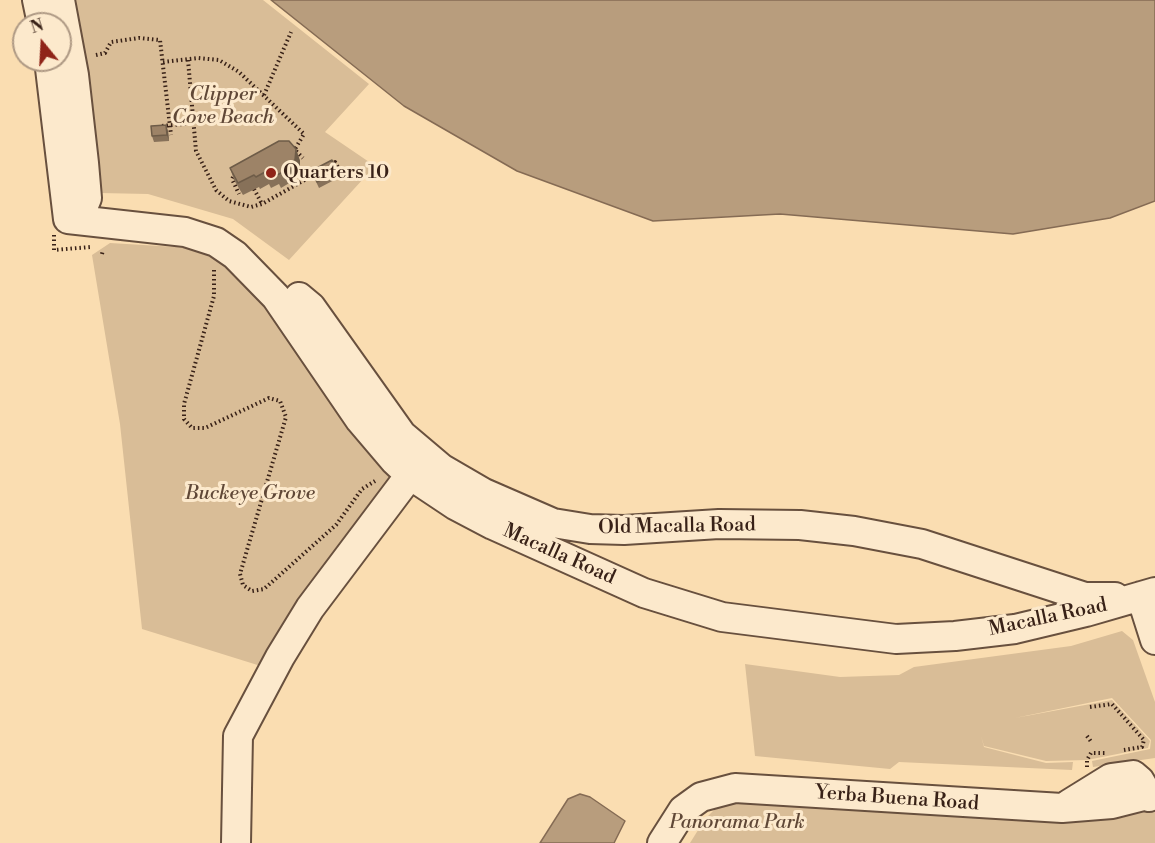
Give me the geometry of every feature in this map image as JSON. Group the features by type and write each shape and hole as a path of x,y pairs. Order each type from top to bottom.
{"street":[{"path":"50,72 68,219 78,220 87,198 74,75 60,0"},
{"name":"Macalla Road","path":"78,220 185,232 216,242 235,255 276,297 360,420 410,475 455,505 547,550 644,593 722,617 896,639 956,636 1015,629 1148,594"},
{"name":"Old Macalla Road","path":"299,297 315,312 402,435 441,468 484,493 553,523 590,529 624,530 719,524 800,525 922,544 1085,597 1148,594"},
{"path":"236,843 238,736 280,657 310,608 410,475"},
{"path":"1148,594 1155,640"},
{"name":"Yerba Buena Road","path":"662,843 683,810 701,797 735,788 1062,808 1112,804 1152,795"}],"path":[{"path":"264,95 291,32"},
{"path":"96,55 105,53 111,42 139,38 160,40 171,135"},
{"path":"188,60 196,151 216,190 229,201 251,207 262,204 335,162 340,171"},
{"path":"163,62 219,60 239,72 304,134 296,149"},
{"path":"160,126 194,123"},
{"path":"287,147 296,149 303,158"},
{"path":"239,194 232,180 242,169"},
{"path":"254,189 262,204"},
{"path":"59,249 92,247"},
{"path":"1087,773 1087,760 1091,753 1104,754 1142,747 1144,740 1112,704 1090,708"},
{"path":"1087,736 1092,743"}],"green space":[{"name":"Clipper Cove Beach","path":"76,0 263,0 369,84 325,132 375,166 289,260 233,219 148,194 100,193"},
{"name":"Buckeye Grove","path":"110,243 210,249 233,263 415,491 351,564 280,672 142,629 120,424 92,255"},
{"path":"1122,631 1133,640 1155,702 1155,758 1093,767 1092,761 1150,749 1151,740 1112,698 1015,718 1112,700 1150,741 1148,748 1087,760 1046,761 984,746 981,736 984,747 1046,763 1073,762 1072,770 899,762 890,769 755,756 745,664 840,677 899,675 914,667 1071,646"},
{"name":"Panorama Park","path":"730,802 1155,808 1155,843 690,843 705,819 718,806"}],"shaded area":[{"path":"271,0 1155,0 1155,201 1110,218 1013,234 780,214 653,221 517,171 404,106"},
{"path":"580,794 590,797 625,821 614,843 540,843 568,799"}],"building":[{"path":"166,125 167,135 152,136 151,126"},
{"path":"279,141 289,141 296,149 295,160 285,166 287,170 277,175 275,172 267,176 265,172 238,183 230,168"},
{"path":"332,160 338,171 317,182 311,171"}],"place":[{"name":"Quarters 10","path":"271,173"}]}
